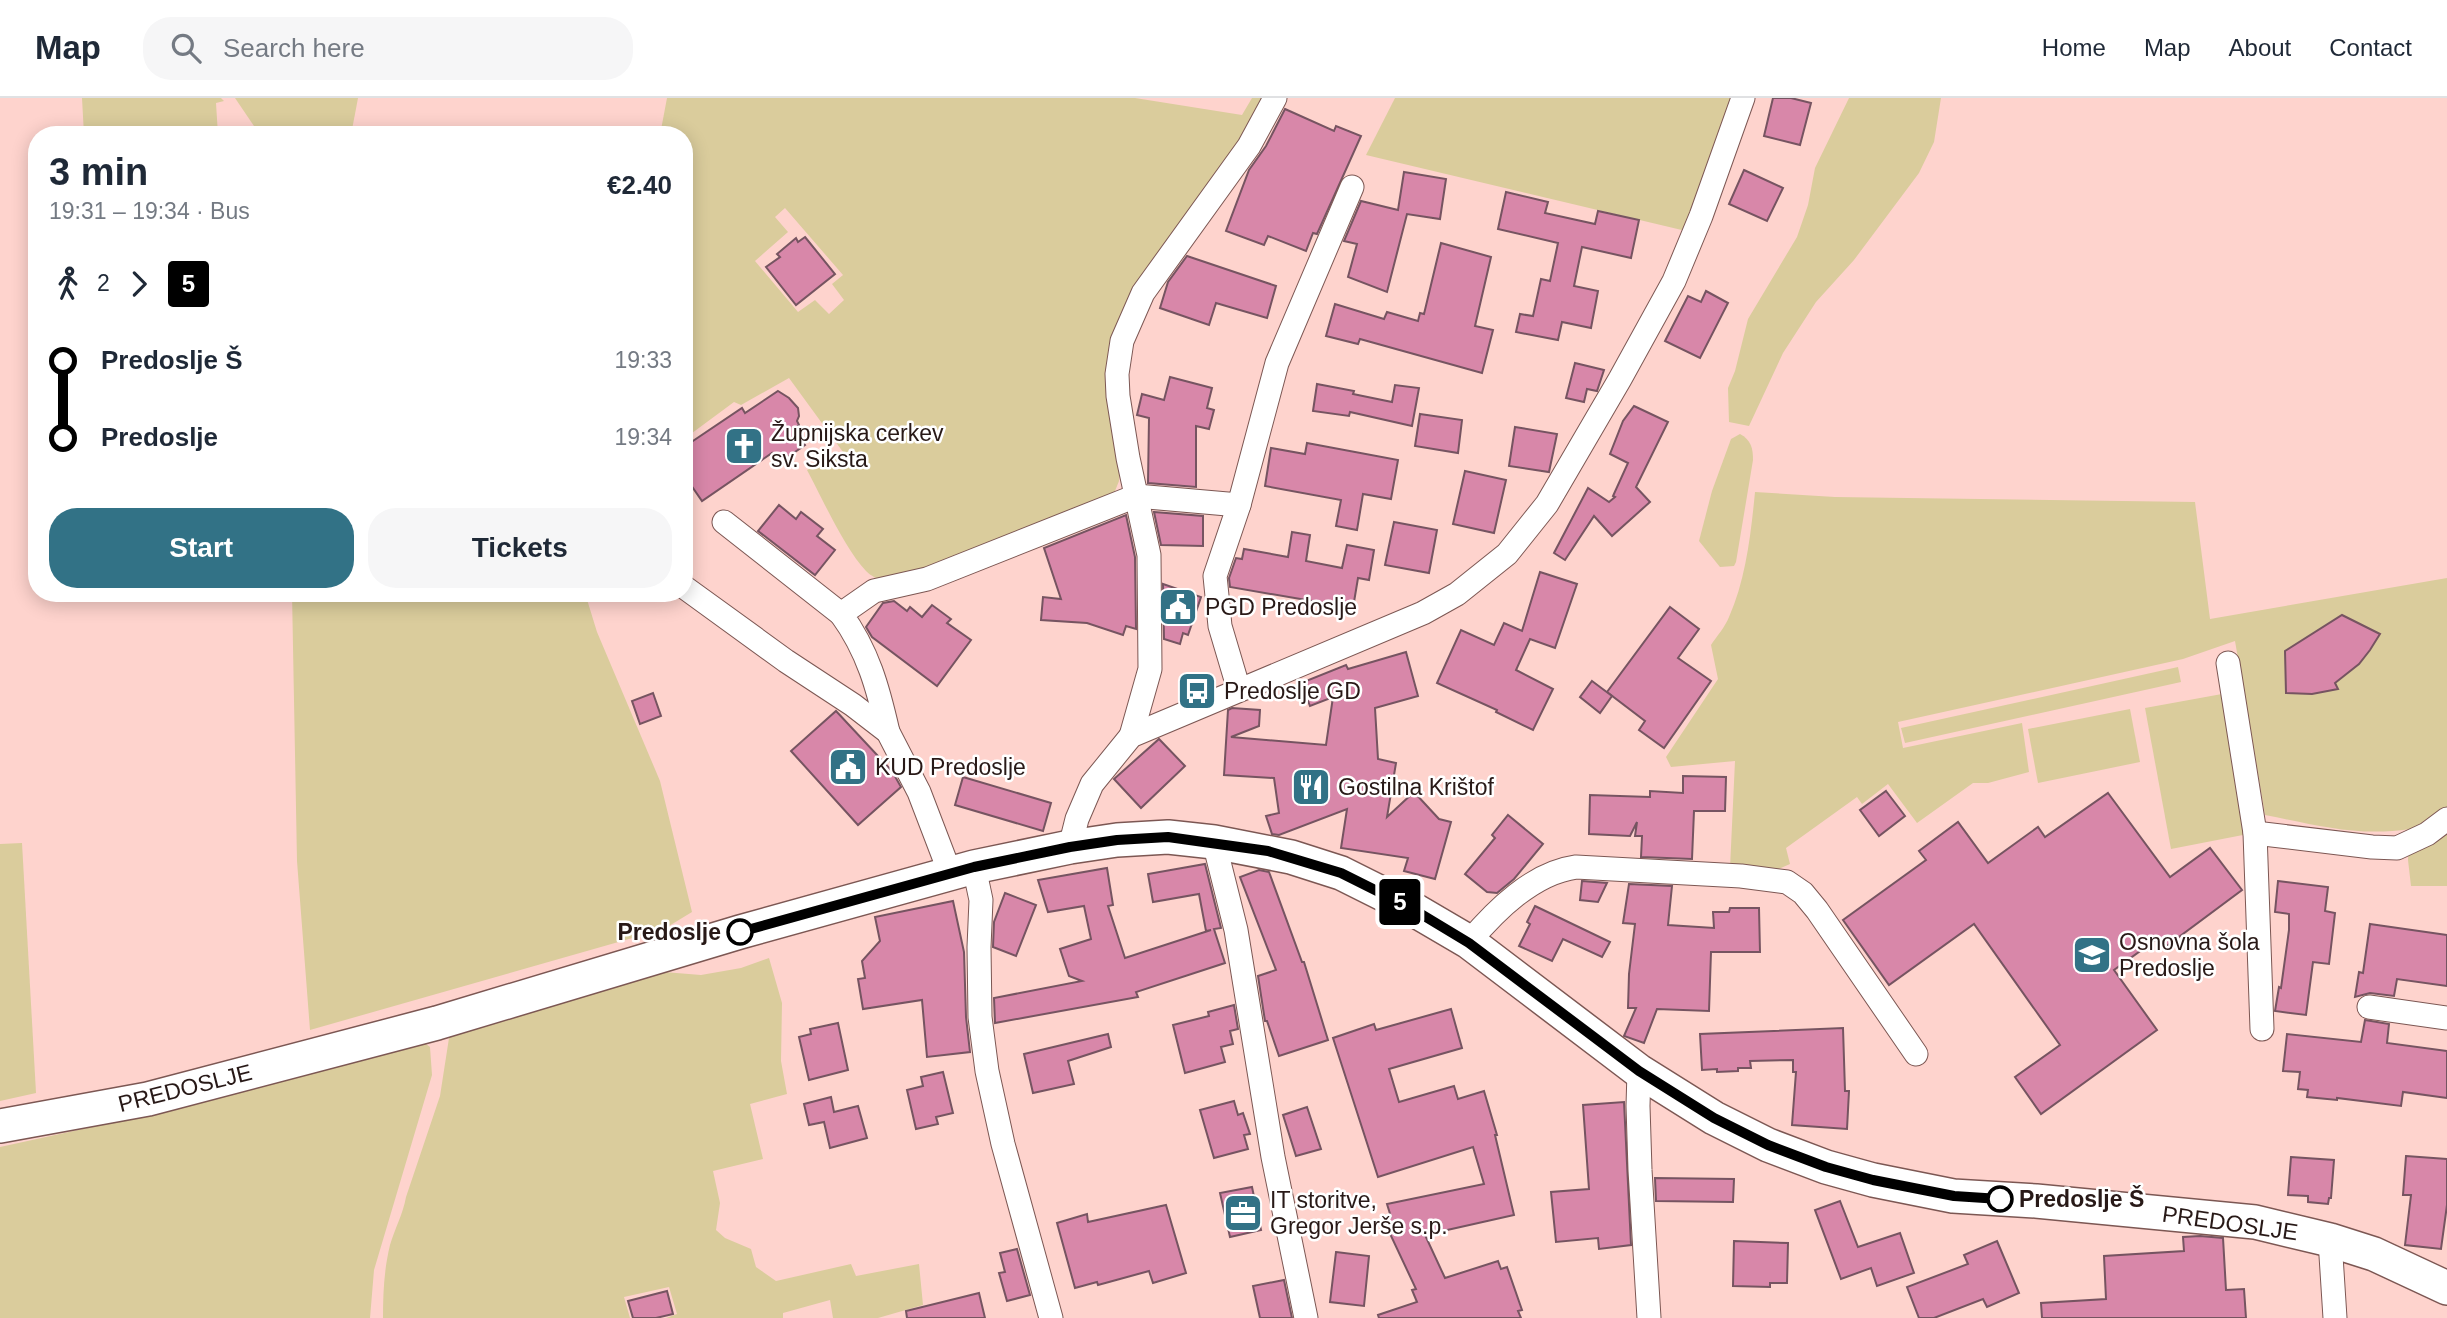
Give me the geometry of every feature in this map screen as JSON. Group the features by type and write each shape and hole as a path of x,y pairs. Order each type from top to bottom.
{"street":[{"path":"1070,847 1077,819 1092,783 1131,736 1150,669 1149,555 1118,396 1117,374 1122,341 1143,293 1249,146 1275,98"},
{"path":"1131,736 1423,613 1457,594 1507,554 1554,493 1674,281 1701,216 1743,98"},
{"path":"1239,690 1220,626 1215,576 1231,522 1239,505 1277,363 1352,187"},
{"path":"841,614 874,591 927,579 1136,496 1239,505"},
{"path":"724,522 841,614 862,646 880,696 888,732 981,900 980,1017 987,1071 1003,1144 1051,1318"},
{"path":"693,594 888,732"},
{"path":"2228,663 2255,833 2262,1029"},
{"path":"2255,833 2397,848 2427,834 2447,819"},
{"name":"PREDOSLJE","path":"0,1126 148,1099 411,1030 740,932 962,870 1070,847 1117,840 1168,837 1291,856 1341,873 1411,908 1469,943 1639,1071 1714,1118 1768,1145 1826,1167 1873,1180 1954,1196 2255,1222 2374,1254 2447,1288"},
{"path":"1214,842 1236,930 1273,1157 1307,1318"},
{"path":"1469,943 1489,918 1544,876 1558,870 1576,867 1617,869 1741,876 1787,882 1803,892 1817,910 1916,1054"},
{"path":"2369,1007 2447,1018"},
{"path":"1639,1071 1640,1170 1649,1318"},
{"path":"2330,1240 2335,1318"}],"shaded area":[{"path":"82,98 221,98 224,101 216,103 217,126 84,126"},
{"path":"235,98 358,98 353,126 254,126"},
{"path":"667,98 1135,98 1242,115 1252,98 1269,98 1133,292 1119,481 1115,491 1105,499 976,553 885,581 870,574 858,561 842,537 807,470 843,452 789,378 741,405 734,402 693,432 693,126 662,126","holes":["785,208 843,275 832,284 844,300 829,314 815,300 798,312 755,261 788,232 775,217"]},
{"path":"1395,98 1735,98 1686,231 1366,155"},
{"path":"1849,98 1941,98 1934,142 1919,173 1854,260 1816,302 1783,353 1749,426 1729,422 1728,388 1748,319 1797,237 1808,205 1815,168"},
{"path":"1740,434 1751,445 1753,460 1736,562 1734,566 1720,567 1699,541 1712,491 1731,439"},
{"path":"1755,492 1835,497 2195,502 2210,619 2447,578 2447,886 2411,886 2408,860 2410,829 2355,831 2265,815 2235,641 2183,659 1898,722 1903,748 2022,723 2029,772 1988,783 1973,783 1917,823 1888,784 1862,804 1857,797 1786,848 1790,864 1772,872 1730,868 1735,761 1671,767 1666,757 1718,679 1711,645 1727,621 1740,587"},
{"path":"292,602 588,602 597,632 660,781 692,912 664,929 310,1030 297,861"},
{"path":"2178,667 2181,682 1905,743 1901,728"},
{"path":"2222,694 2248,834 2171,849 2145,708"},
{"path":"2130,709 2140,762 2038,783 2028,729"},
{"path":"22,843 36,1093 0,1101 0,844"},
{"path":"769,958 782,1003 781,1061 787,1094 750,1104 763,1159 713,1171 720,1203 716,1230 725,1238 751,1249 756,1267 776,1281 851,1264 856,1276 919,1264 923,1305 878,1318 833,1318 830,1300 783,1313 783,1318 666,1318 677,1314 669,1287 624,1297 630,1318 383,1318 384,1282 390,1245 440,1096 449,1038 454,1033 664,972 701,975 741,968"},
{"path":"422,1041 430,1047 432,1075 374,1270 370,1318 0,1318 0,1147 124,1120"}],"building":[{"path":"1773,98 1791,98 1811,103 1800,145 1764,136"},
{"path":"1285,109 1334,131 1336,126 1361,136 1317,234 1313,233 1306,251 1268,236 1264,245 1226,231 1249,170 1266,146"},
{"path":"1744,170 1783,188 1767,221 1729,204"},
{"path":"1404,172 1446,179 1440,219 1407,214 1387,292 1348,277 1357,244 1344,241 1361,201 1398,210"},
{"path":"1506,192 1548,202 1545,213 1595,224 1598,211 1639,220 1631,258 1582,247 1574,286 1598,291 1591,328 1562,322 1558,340 1516,332 1520,314 1533,316 1541,279 1550,281 1558,243 1498,229"},
{"path":"805,237 835,274 796,305 766,267 780,257 777,254 796,238 798,242"},
{"path":"1441,243 1491,257 1475,326 1493,330 1482,373 1360,339 1358,344 1326,336 1335,304 1384,319 1387,312 1418,321 1420,313 1424,314"},
{"path":"1187,256 1276,286 1267,318 1216,303 1209,325 1160,308 1168,282"},
{"path":"1706,291 1728,303 1700,358 1665,341 1688,296 1701,302"},
{"path":"1575,363 1604,370 1597,391 1587,389 1584,402 1566,398"},
{"path":"1170,377 1212,388 1207,408 1214,410 1209,429 1196,426 1196,487 1148,483 1149,418 1137,415 1142,394 1164,400"},
{"path":"1317,384 1392,402 1395,385 1419,388 1412,426 1350,412 1349,416 1313,411"},
{"name":"Župnijska cerkev sv. Siksta","path":"778,391 798,408 799,425 794,429 805,445 779,463 772,453 702,501 693,488 693,441 742,408 745,413"},
{"path":"1634,406 1668,422 1636,487 1650,502 1612,536 1594,516 1565,560 1554,553 1588,488 1609,502 1615,497 1613,496 1628,463 1610,454 1623,421"},
{"path":"1420,414 1462,420 1458,453 1415,446"},
{"path":"1515,427 1557,434 1549,472 1509,466"},
{"path":"1307,443 1398,460 1391,499 1363,494 1357,530 1336,526 1341,500 1265,486 1271,448 1305,454"},
{"path":"1465,471 1506,480 1494,533 1453,524"},
{"path":"779,505 796,519 801,512 823,529 817,536 835,550 815,575 758,531"},
{"path":"1154,512 1203,516 1203,546 1161,545"},
{"path":"1126,515 1135,557 1136,629 1126,626 1123,635 1087,623 1041,620 1043,597 1061,599 1044,548"},
{"path":"1394,522 1437,530 1429,573 1385,565"},
{"path":"1292,532 1310,535 1306,561 1342,568 1347,545 1374,550 1369,580 1358,578 1353,608 1230,587 1229,578 1236,558 1242,559 1244,549 1288,557"},
{"path":"1540,572 1577,584 1555,648 1530,639 1516,670 1553,689 1533,730 1496,712 1497,710 1437,683 1461,630 1494,645 1504,623 1522,631"},
{"name":"PGD Predoslje","path":"1163,584 1201,597 1188,635 1183,633 1180,644 1164,639"},
{"path":"894,601 907,611 910,607 922,617 932,605 951,619 947,623 971,640 937,686 872,637 866,627 883,603"},
{"path":"1670,607 1699,629 1678,658 1711,681 1664,748 1639,730 1645,721 1607,692"},
{"path":"2342,615 2380,634 2370,650 2359,664 2335,683 2338,689 2312,694 2286,693 2285,651"},
{"path":"1406,652 1418,696 1375,708 1378,759 1396,763 1387,817 1414,792 1439,819 1451,822 1435,879 1404,871 1408,858 1341,848 1347,809 1279,835 1272,834 1266,816 1279,813 1274,778 1224,775 1228,710 1260,710 1259,726 1231,737 1326,745 1333,697 1310,706 1301,683 1346,665 1348,669"},
{"path":"1592,681 1612,696 1600,713 1580,697"},
{"path":"653,693 661,716 640,724 632,701"},
{"name":"KUD Predoslje","path":"836,711 892,771 901,787 858,825 791,751"},
{"path":"1159,739 1185,766 1141,808 1114,779"},
{"path":"1683,776 1726,777 1725,811 1694,811 1692,859 1641,857 1642,836 1635,836 1637,822 1630,836 1589,834 1590,795 1650,797 1650,791 1683,793"},
{"path":"963,777 1051,803 1043,831 955,805"},
{"path":"1886,791 1905,816 1879,836 1860,810"},
{"name":"Osnovna šola Predoslje","path":"2108,793 2170,877 2210,848 2242,890 2164,948 2157,939 2114,970 2157,1030 2041,1114 2015,1077 2060,1045 1974,924 1889,985 1843,920 1926,860 1919,851 1958,822 1988,863 2038,827 2045,837"},
{"path":"1508,815 1543,844 1514,879 1497,893 1487,892 1465,874 1495,838 1492,835"},
{"path":"1205,864 1221,928 1214,929 1225,963 1136,992 1138,997 995,1023 994,998 1082,981 1069,976 1060,949 1091,939 1084,906 1048,912 1038,880 1107,868 1113,905 1108,906 1125,958 1211,930 1206,931 1199,894 1153,902 1148,874"},
{"path":"1259,870 1269,872 1304,962 1328,1040 1279,1056 1265,1021 1258,976 1276,970 1240,877"},
{"path":"1582,881 1607,883 1598,902 1580,900"},
{"path":"2278,881 2328,887 2325,911 2335,913 2329,964 2313,962 2306,1015 2275,1011 2289,930 2289,914 2275,912"},
{"path":"1629,884 1672,886 1668,925 1714,928 1713,912 1729,912 1730,908 1759,908 1760,952 1711,952 1709,1011 1657,1009 1644,1043 1624,1036 1636,1008 1628,1008 1635,924 1623,923"},
{"path":"1005,893 1036,905 1016,956 993,947 994,922"},
{"path":"953,901 964,952 970,1052 927,1057 922,1000 863,1009 858,979 865,978 862,961 880,941 875,917"},
{"path":"1535,906 1610,942 1602,957 1563,939 1552,961 1519,946"},
{"path":"2370,924 2447,935 2447,986 2397,979 2394,996 2370,993 2355,997 2359,972 2363,973"},
{"path":"1234,1005 1238,1029 1230,1031 1233,1044 1221,1047 1225,1062 1185,1073 1173,1025 1209,1016 1208,1012"},
{"path":"1451,1009 1462,1048 1389,1069 1399,1102 1454,1086 1458,1099 1484,1091 1497,1135 1514,1215 1425,1235 1445,1278 1498,1261 1501,1269 1507,1267 1522,1310 1518,1311 1521,1318 1379,1318 1378,1315 1417,1302 1412,1290 1416,1289 1384,1221 1391,1217 1387,1204 1484,1184 1473,1147 1378,1177 1333,1038 1374,1024 1376,1030"},
{"path":"2365,1020 2389,1024 2387,1043 2447,1051 2447,1098 2403,1092 2401,1106 2307,1097 2308,1090 2298,1089 2300,1072 2283,1071 2287,1034 2361,1042"},
{"path":"838,1023 848,1070 809,1080 799,1037 811,1034 810,1029"},
{"path":"1843,1028 1845,1091 1849,1091 1847,1129 1792,1125 1796,1072 1793,1072 1793,1060 1750,1061 1751,1068 1738,1068 1738,1071 1702,1070 1700,1034"},
{"path":"1108,1034 1111,1047 1068,1061 1074,1084 1033,1093 1024,1054"},
{"path":"943,1072 953,1113 936,1117 938,1124 916,1129 907,1090 923,1086 921,1077"},
{"path":"831,1097 834,1112 858,1106 867,1138 830,1148 824,1122 809,1125 804,1104"},
{"path":"1234,1101 1238,1115 1243,1113 1250,1134 1244,1135 1248,1149 1214,1158 1200,1110"},
{"path":"1624,1102 1631,1245 1599,1249 1598,1238 1556,1242 1551,1192 1589,1189 1583,1105"},
{"path":"1307,1107 1321,1149 1296,1156 1283,1115"},
{"path":"2406,1156 2447,1159 2447,1205 2441,1249 2405,1245 2411,1195 2403,1195"},
{"path":"2291,1157 2334,1160 2331,1198 2328,1204 2308,1202 2308,1196 2288,1195"},
{"path":"1655,1178 1734,1179 1733,1202 1656,1201"},
{"name":"IT storitve, Gregor Jerše s.p.","path":"1252,1187 1261,1230 1230,1237 1220,1193"},
{"path":"1840,1201 1858,1247 1900,1233 1914,1273 1877,1286 1871,1268 1841,1279 1815,1210"},
{"path":"1166,1205 1186,1273 1153,1283 1149,1271 1098,1285 1097,1282 1075,1288 1057,1223 1087,1214 1088,1222"},
{"path":"2183,1237 2223,1238 2226,1290 2244,1289 2246,1318 2042,1318 2041,1303 2106,1299 2104,1256 2184,1251"},
{"path":"1734,1241 1788,1243 1787,1283 1770,1283 1770,1287 1733,1286"},
{"path":"1997,1241 2019,1293 1987,1307 1983,1299 1934,1318 1919,1318 1907,1287 1968,1264 1964,1255"},
{"path":"1017,1249 1030,1295 1007,1301 999,1273 1005,1272 1000,1253"},
{"path":"1336,1252 1369,1256 1364,1306 1330,1302"},
{"path":"1284,1280 1292,1318 1260,1318 1253,1286"},
{"path":"667,1291 673,1314 656,1318 633,1318 628,1301"},
{"path":"979,1293 985,1318 907,1318 906,1311"}],"bus line":[{"name":"5","path":"740,932 974,867 1070,847 1117,840 1168,837 1268,851 1341,873 1411,908 1469,943 1639,1071 1714,1118 1768,1145 1826,1167 1873,1180 1954,1196 2000,1199"}],"place":[{"name":"Župnijska cerkev sv. Siksta","path":"744,446"},
{"name":"PGD Predoslje","path":"1178,607"},
{"name":"Predoslje GD","path":"1197,691"},
{"name":"KUD Predoslje","path":"848,767"},
{"name":"Gostilna Krištof","path":"1311,787"},
{"name":"Predoslje","path":"740,932"},
{"name":"Osnovna šola Predoslje","path":"2092,955"},
{"name":"Predoslje Š","path":"2000,1199"},
{"name":"IT storitve, Gregor Jerše s.p.","path":"1243,1213"}]}
